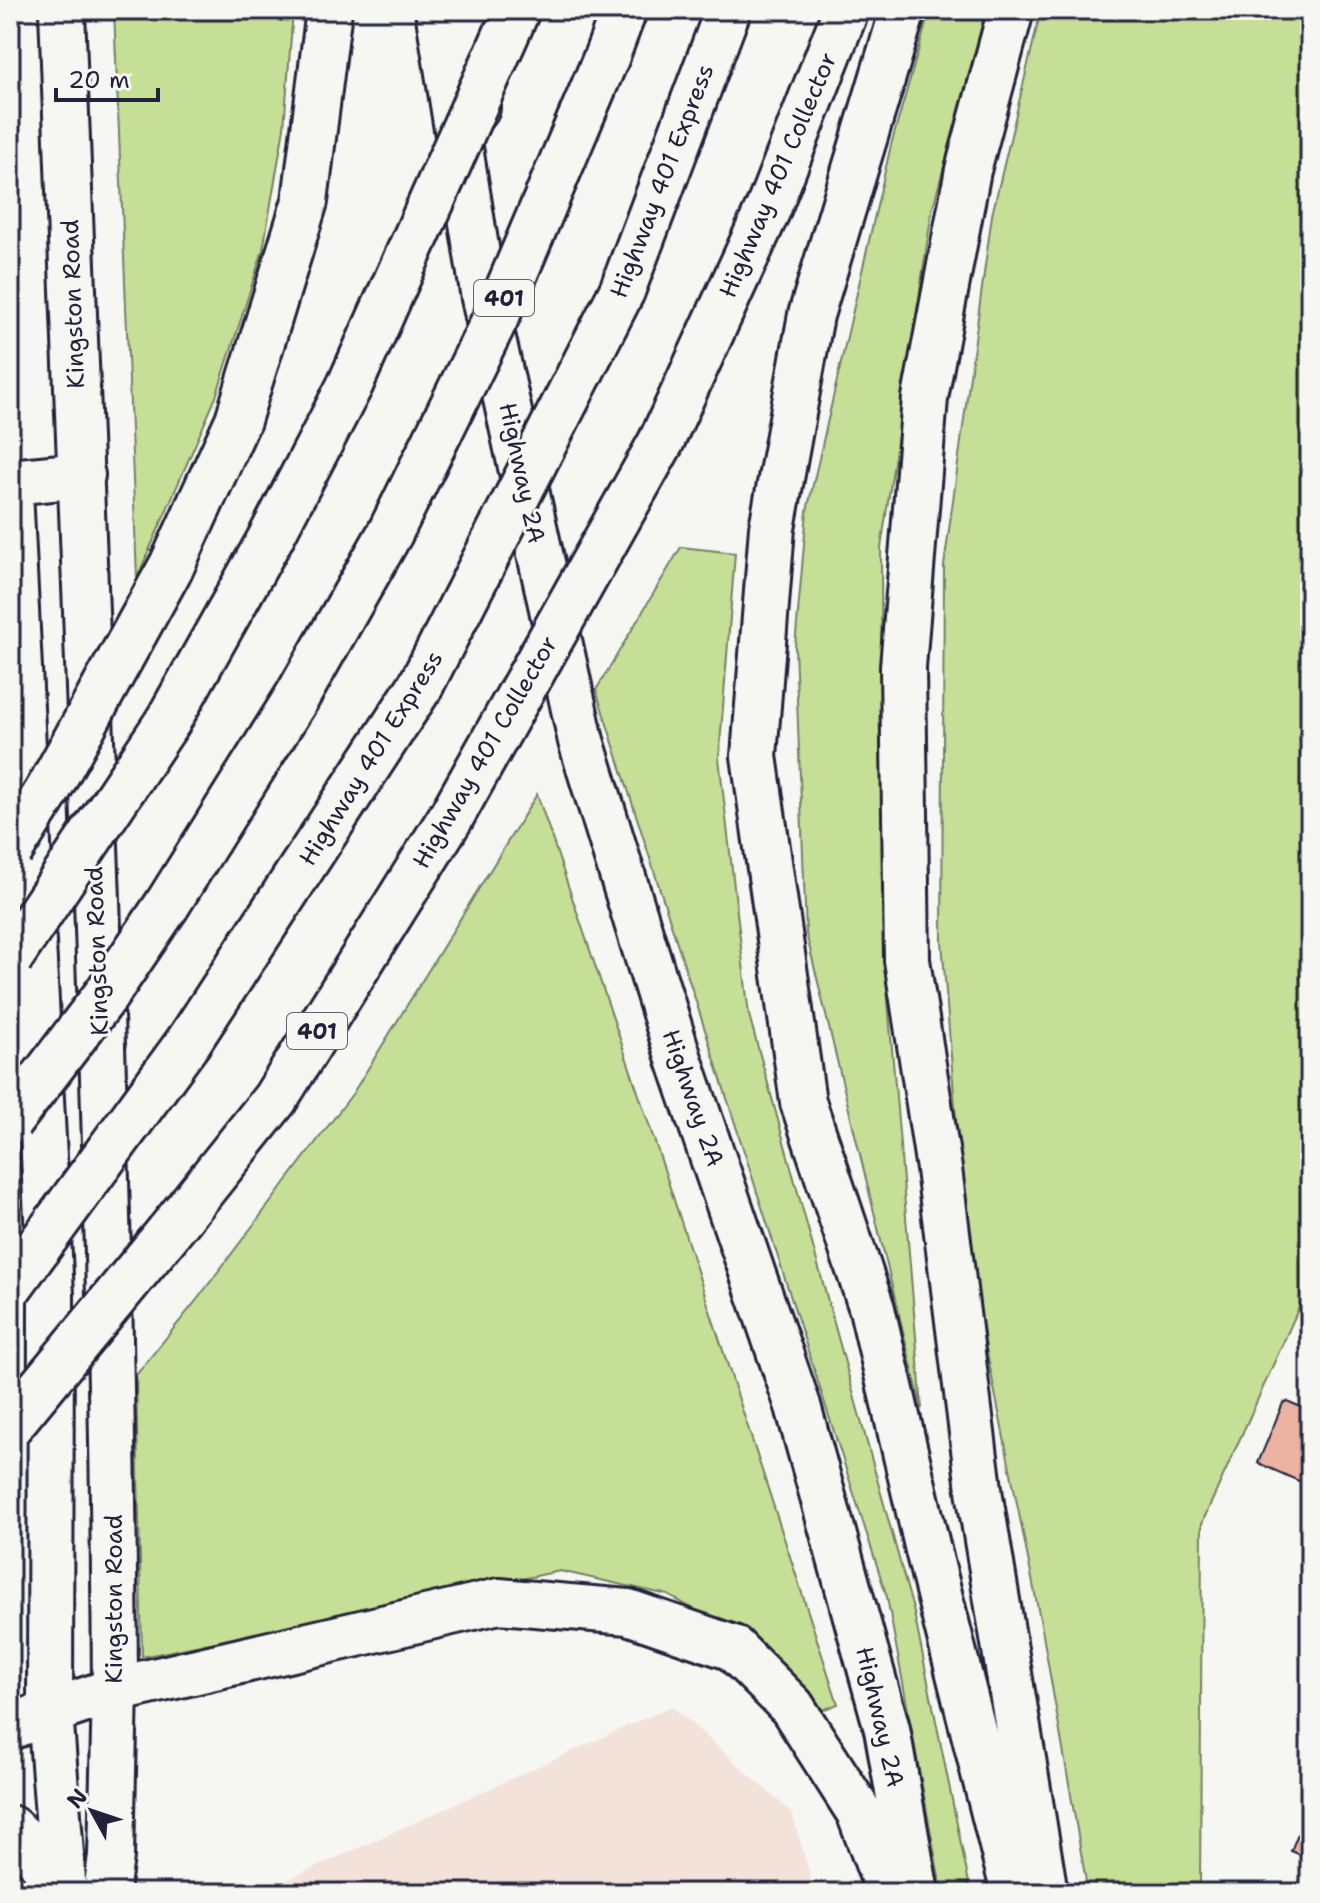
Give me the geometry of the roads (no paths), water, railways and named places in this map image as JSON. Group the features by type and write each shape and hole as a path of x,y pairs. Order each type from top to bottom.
{"main road":[{"name":"Kingston Road","path":"62,10 82,475 114,1439 115,1690 111,1856 106,1893"},
{"path":"10,851 47,792 172,565 238,420 305,201 329,10"},
{"path":"438,10 484,298"},
{"path":"474,10 484,298"},
{"path":"10,958 168,721 270,539 350,385 517,10"},
{"name":"401","path":"10,1121 106,995 167,905 297,697 390,533 499,311 624,10"},
{"name":"Highway 401 Express","path":"10,1286 189,1041 421,685 622,291 728,10"},
{"name":"Highway 401 Collector","path":"10,1425 275,1099 451,817 661,442 768,209 846,10"},
{"path":"903,10 811,315 772,528 754,756 803,1102 872,1309 928,1550 1014,1893"},
{"path":"1011,10 968,170 925,398 903,667 907,960 939,1169 980,1497 1045,1893"},
{"name":"Highway 2A","path":"484,298 581,741 679,1059 798,1406 887,1729 916,1893"},
{"path":"10,482 82,475"},
{"path":"10,492 51,1295 50,1712 63,1893"},
{"path":"10,1727 115,1690 499,1601 628,1612 733,1648 792,1707 859,1812 889,1893"},
{"path":"10,1828 28,1843 63,1893"}]}
